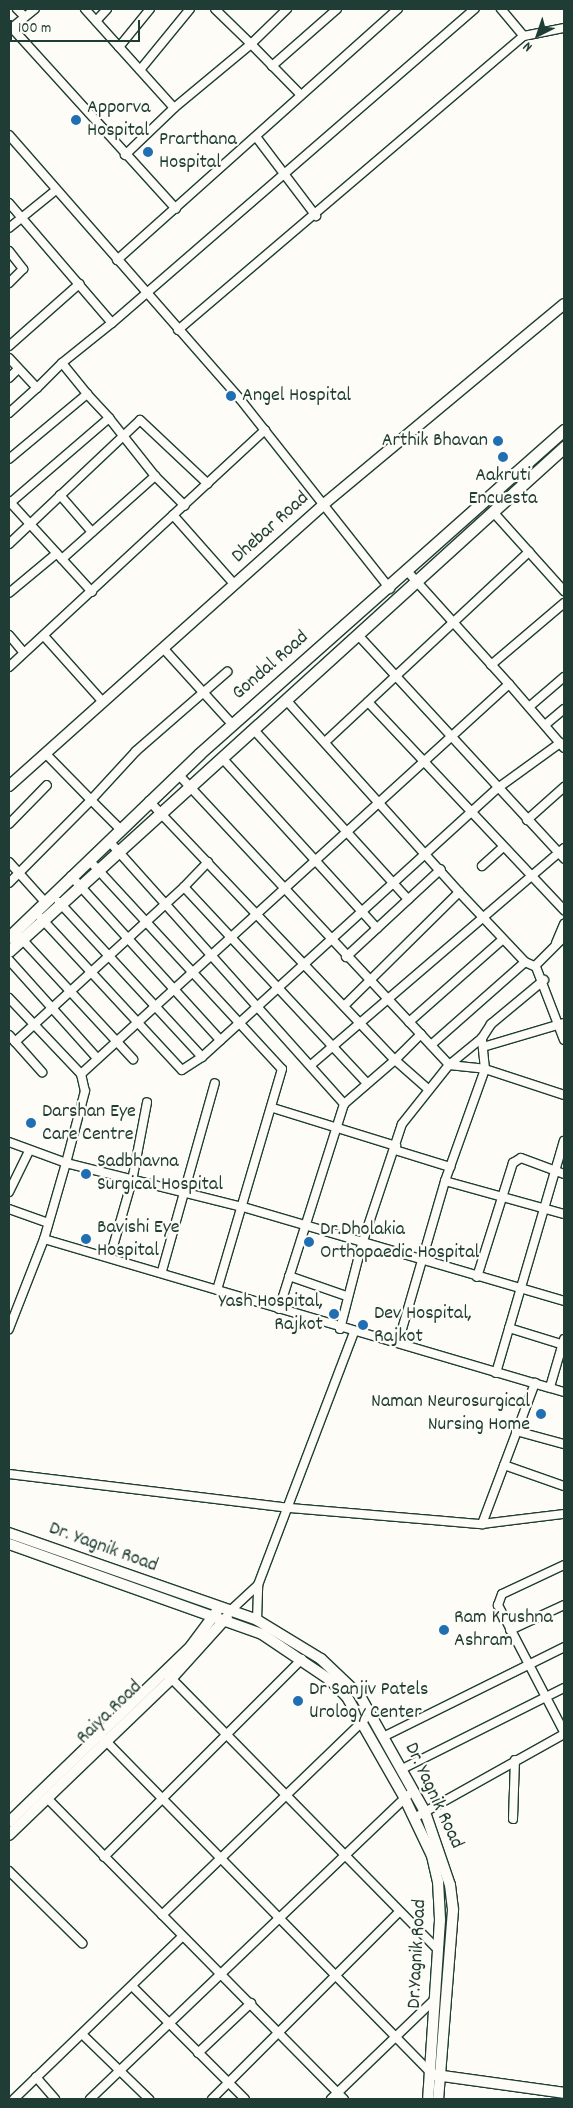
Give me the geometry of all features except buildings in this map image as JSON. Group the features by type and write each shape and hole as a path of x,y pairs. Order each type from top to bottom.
{"main road":[{"name":"Gondal Road","path":"52,900 80,885 418,583 494,512 562,440"},
{"name":"Gondal Road","path":"9,950 15,936 38,916 71,876 232,724 562,440"}],"street":[{"path":"17,9 25,17"},
{"path":"35,9 10,29 176,209"},
{"path":"85,9 174,108"},
{"path":"96,21 107,9"},
{"path":"119,47 150,9"},
{"path":"140,70 190,9"},
{"path":"215,9 300,94"},
{"path":"125,155 174,108 251,44 287,9"},
{"path":"272,66 337,9"},
{"path":"117,260 257,138 300,94 398,9"},
{"path":"9,412 62,363 148,296 475,9"},
{"path":"501,9 524,36"},
{"path":"178,330 316,216 524,36 564,28"},
{"path":"9,135 265,430 390,589"},
{"path":"257,138 316,216"},
{"path":"9,228 56,190"},
{"path":"9,203 112,323"},
{"path":"9,251 23,269 9,283"},
{"path":"9,346 79,284"},
{"name":"Dhebar Road","path":"9,786 324,504 564,304"},
{"path":"9,358 37,388"},
{"path":"62,363 155,476 185,506"},
{"path":"9,378 18,369"},
{"path":"9,459 87,394"},
{"path":"92,592 31,524 9,503 109,418"},
{"path":"9,544 140,420 208,484"},
{"path":"9,667 265,430"},
{"path":"9,593 92,532 155,476"},
{"path":"60,495 92,532"},
{"path":"494,512 564,591"},
{"path":"173,516 234,584"},
{"path":"325,742 368,702 395,672 453,624 529,552"},
{"path":"38,916 89,973 182,1070 202,1057 240,1020 259,1006 278,987 304,966 363,912 393,881 498,788 562,745 408,572"},
{"path":"491,665 564,603"},
{"path":"9,635 24,653"},
{"path":"311,1065 530,875 562,853 527,820 395,672 358,635"},
{"path":"44,636 103,702"},
{"path":"164,648 232,724"},
{"path":"9,883 20,874 136,752 227,672"},
{"path":"529,706 564,676"},
{"path":"81,1074 173,985 231,937 344,831 509,684"},
{"path":"287,701 377,801 426,851 459,892 525,962 535,966 544,980 562,1024 564,1040"},
{"path":"368,702 564,910"},
{"path":"545,725 564,709"},
{"path":"254,730 344,831 408,899"},
{"path":"45,753 121,830"},
{"path":"222,759 378,928"},
{"path":"178,774 366,980 387,998 450,1065 484,1069 564,1095"},
{"path":"9,824 47,785"},
{"path":"527,820 564,787"},
{"path":"149,801 395,1060 429,1090"},
{"path":"109,842 259,1006 344,1104"},
{"path":"482,866 503,847"},
{"path":"89,860 240,1020 282,1071 217,1290"},
{"path":"9,862 20,874 52,900 108,955 202,1057"},
{"path":"16,1042 108,955 184,887 208,862"},
{"path":"346,957 440,869"},
{"path":"71,876 173,985 220,1040"},
{"path":"184,887 367,1083"},
{"path":"344,1006 366,980 459,892"},
{"path":"554,947 564,924"},
{"path":"15,936 70,991 132,1059"},
{"path":"535,966 564,937"},
{"path":"409,1022 503,939"},
{"path":"9,960 53,1006 97,1058"},
{"path":"430,1045 525,962"},
{"path":"340,1329 346,1296 396,1148 402,1124 450,1065 482,1038 491,1024 544,980"},
{"path":"9,998 81,1074 85,1091 44,1240 9,1327"},
{"path":"483,1047 562,1024"},
{"path":"279,1309 304,1225 344,1104 395,1060 421,1034"},
{"path":"9,1035 42,1072"},
{"path":"398,1343 423,1263 445,1181 484,1069 482,1038"},
{"path":"162,1271 215,1083"},
{"path":"110,1257 132,1181 147,1102"},
{"path":"272,1108 450,1166"},
{"path":"496,1373 544,1208 560,1172 564,1141"},
{"path":"9,1142 29,1151 66,1163 132,1181 243,1207 423,1263 521,1286 564,1301"},
{"path":"9,1192 29,1151"},
{"path":"477,1277 516,1160 560,1172"},
{"path":"445,1181 564,1214"},
{"path":"9,1209 48,1222"},
{"path":"44,1240 162,1271 340,1329 398,1343 564,1392"},
{"path":"289,1276 346,1296"},
{"path":"508,1328 564,1343 550,1388"},
{"path":"257,1620 258,1585 290,1508 354,1332"},
{"path":"482,1524 534,1384"},
{"path":"516,1431 564,1444"},
{"path":"504,1465 564,1486"},
{"path":"9,1474 290,1508 482,1524 564,1514"},
{"name":"Dr. Yagnik Road","path":"9,1533 257,1620 333,1668 360,1696 385,1736 425,1812 438,1842 452,1898 438,2099"},
{"name":"Dr.Yagnik Road","path":"9,1544 262,1634 302,1659 336,1685 364,1720 414,1818 438,1880 438,1950 428,2099"},
{"path":"414,1818 564,1733 544,1698 498,1605 502,1594 564,1565"},
{"path":"230,1611 258,1585"},
{"path":"510,1630 564,1605"},
{"name":"Raiya Road","path":"168,1675 220,1608"},
{"name":"Raiya Road","path":"9,1822 103,1738 224,1621 230,1611"},
{"path":"385,1736 564,1646"},
{"path":"104,1858 302,1659"},
{"path":"168,1675 398,1913 438,1950"},
{"path":"402,1769 564,1688"},
{"path":"162,1916 364,1720"},
{"path":"103,1738 429,2071 439,2078 538,2086 564,2093"},
{"name":"Raiya Road","path":"9,1835 47,1798 103,1738"},
{"path":"513,1819 515,1760"},
{"path":"90,2099 342,1854 404,1797 414,1791"},
{"path":"47,1798 104,1858 280,2032 344,2099"},
{"path":"9,1871 82,1943"},
{"path":"212,2099 337,1978 398,1913"},
{"path":"14,2099 36,2077 84,2036 182,1937"},
{"path":"133,1987 245,2099"},
{"path":"331,2099 434,2000"},
{"path":"198,2054 251,2004"},
{"path":"84,2036 149,2099"},
{"path":"36,2077 55,2099"}],"place":[{"name":"Apporva Hospital","path":"76,120"},
{"name":"Prarthana Hospital","path":"148,152"},
{"name":"Angel Hospital","path":"231,396"},
{"name":"Arthik Bhavan","path":"498,441"},
{"name":"Aakruti Encuesta","path":"503,457"},
{"name":"Darshan Eye Care Centre","path":"31,1123"},
{"name":"Sadbhavna Surgical Hospital","path":"86,1174"},
{"name":"Bavishi Eye Hospital","path":"86,1239"},
{"name":"Dr.Dholakia Orthopaedic Hospital","path":"309,1242"},
{"name":"Yash Hospital, Rajkot","path":"334,1314"},
{"name":"Dev Hospital, Rajkot","path":"363,1325"},
{"name":"Naman Neurosurgical Nursing Home","path":"541,1414"},
{"name":"Ram Krushna Ashram","path":"444,1630"},
{"name":"Dr Sanjiv Patels Urology Center","path":"298,1701"}]}
